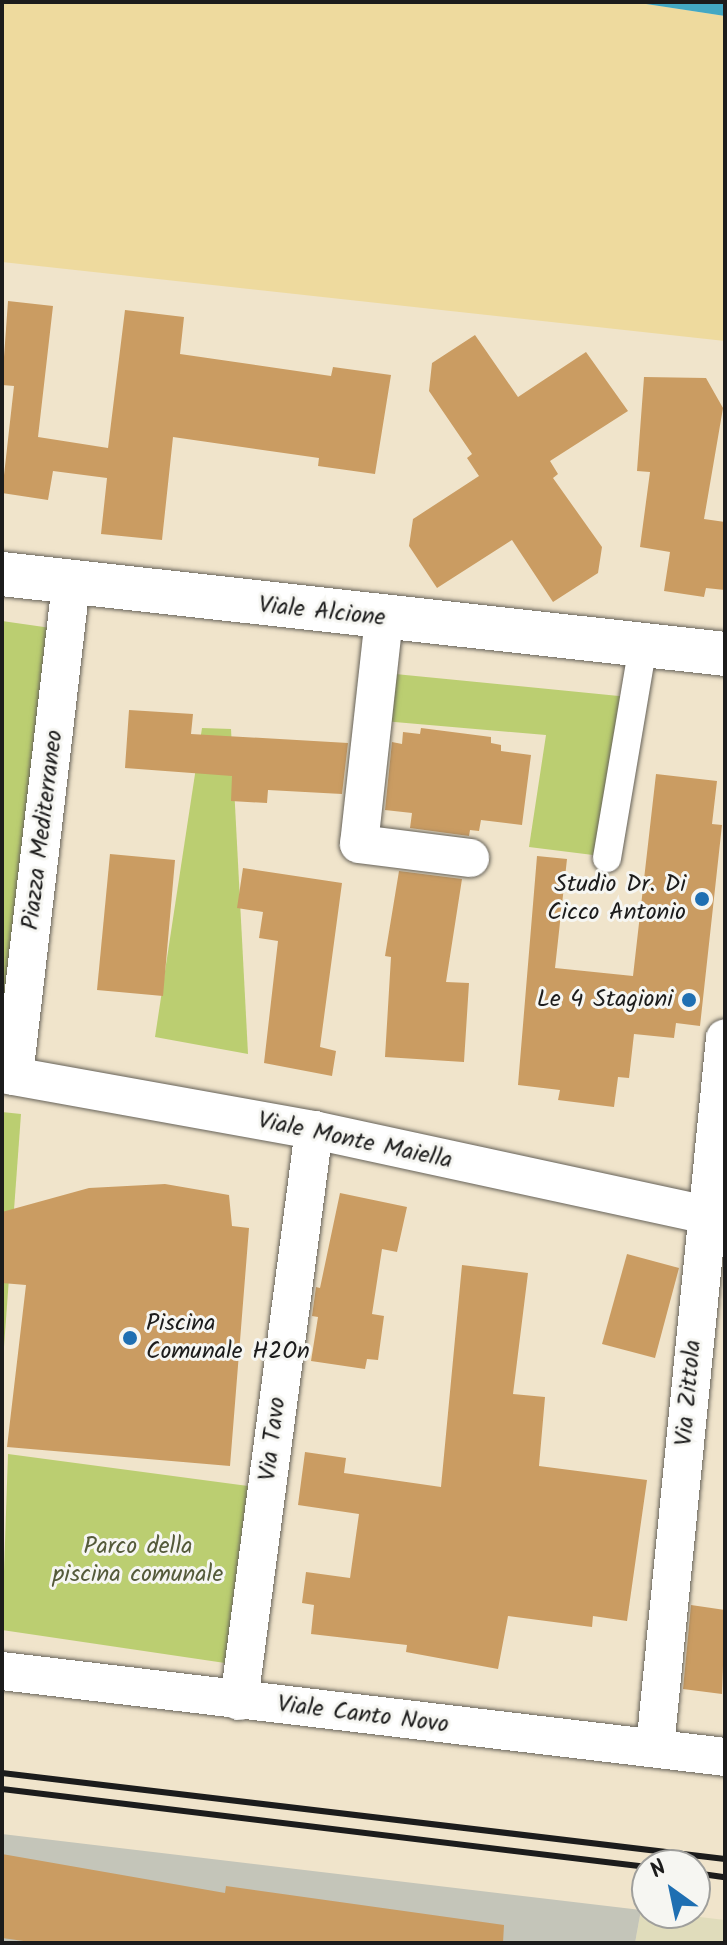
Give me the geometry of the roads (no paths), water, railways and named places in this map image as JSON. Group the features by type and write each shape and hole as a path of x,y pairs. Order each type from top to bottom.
{"street":[{"name":"Viale Alcione","path":"2,574 725,654"},
{"name":"Piazza Mediterraneo","path":"8,1075 71,583"},
{"path":"384,618 359,844 470,858"},
{"path":"607,858 643,645"},
{"name":"Via Zittola","path":"655,1748 715,1220 725,1038"},
{"name":"Viale Monte Maiella","path":"8,1075 314,1130 715,1220"},
{"name":"Via Tavo","path":"239,1701 314,1130"},
{"name":"Viale Canto Novo","path":"2,1671 725,1757"}],"water":[{"path":"633,2 725,2 725,16"}],"railway":[{"path":"2,1773 725,1859"},
{"path":"2,1789 631,1865"},
{"path":"711,1875 725,1877"}],"place":[{"name":"Studio Dr. Di Cicco Antonio","path":"702,899"},
{"name":"Le 4 Stagioni","path":"689,1000"},
{"name":"Piscina Comunale H2On","path":"130,1338"}],"park label":[{"name":"Parco della piscina comunale","path":"138,1561"}]}
